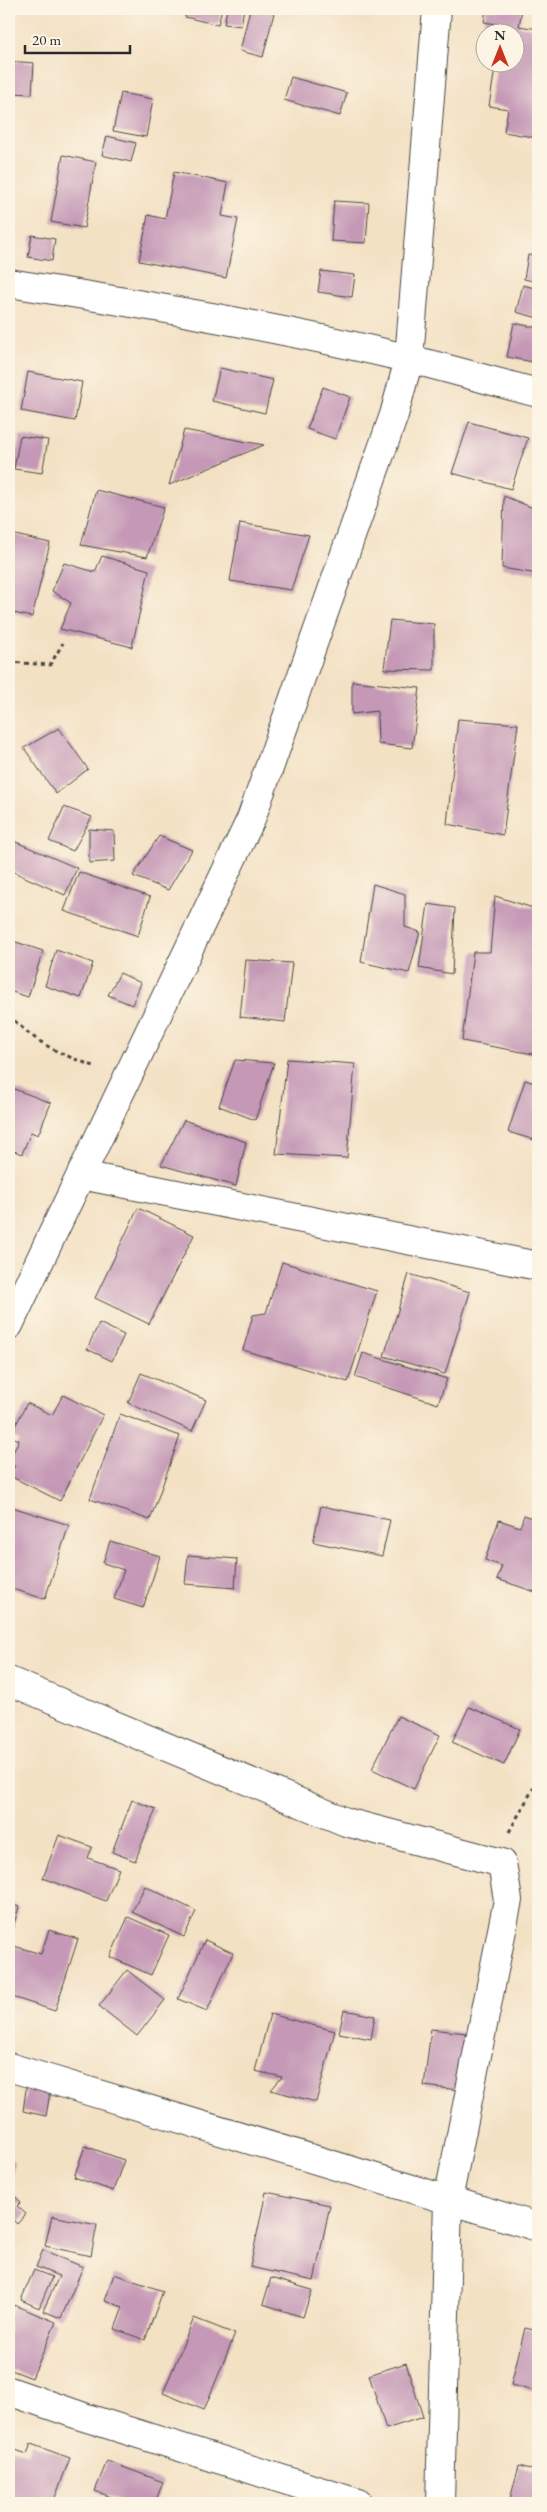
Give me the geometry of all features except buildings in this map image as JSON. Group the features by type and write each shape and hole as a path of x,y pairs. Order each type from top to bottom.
{"street":[{"path":"9,1325 251,819 394,415 409,359 437,9"},
{"path":"9,283 110,299 409,359 538,393"},
{"path":"81,1175 538,1266"},
{"path":"9,1681 346,1822 502,1863 508,1900 448,2200 440,2503"},
{"path":"9,2067 538,2227"},
{"path":"9,2391 84,2418 358,2503"}],"path":[{"path":"9,662 50,665 63,643"},
{"path":"9,1015 25,1032 63,1056 102,1069 132,1066"},
{"path":"492,1860 534,1787 538,1766"}]}
